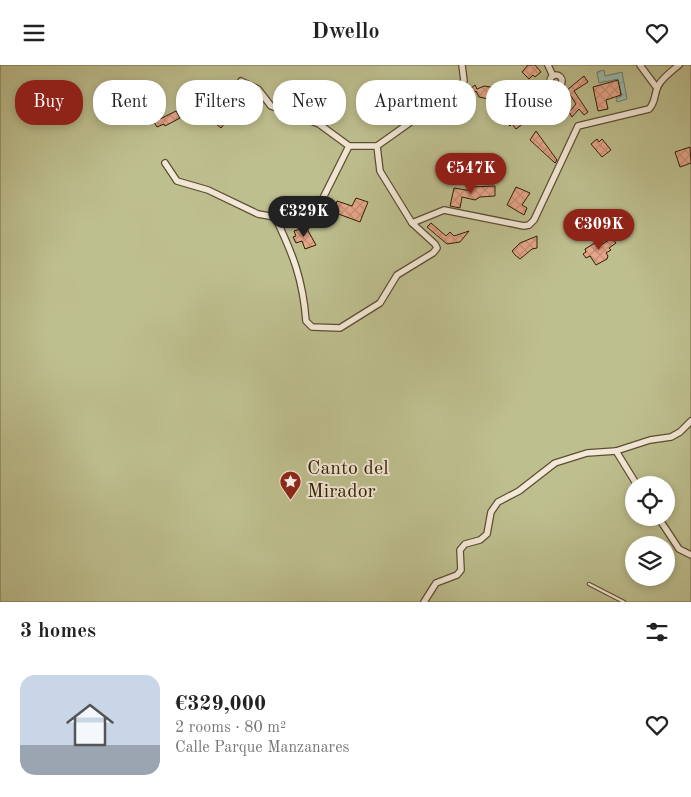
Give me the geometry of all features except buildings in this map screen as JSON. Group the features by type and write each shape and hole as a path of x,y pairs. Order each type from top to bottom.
{"street":[{"path":"263,96 271,106 319,124 349,146 377,146 460,87 464,81 462,65"},
{"path":"548,65 553,76"},
{"path":"640,65 657,88"},
{"path":"412,223 444,210 524,226 530,225 578,126 649,109 654,104 657,88 680,65"},
{"path":"165,163 177,181 208,190 258,213 275,217 282,213 303,211 322,200 349,146"},
{"path":"275,217 288,242 304,288 306,321 312,327 340,329 380,303 397,275 433,253 437,248 412,223 380,171 377,146"},
{"path":"424,602 436,583 456,575 461,570 460,550 464,544 480,540 487,534 491,512 498,502 518,491 555,463 587,453 616,451 650,440 670,437 680,432 691,421"},
{"path":"616,451 631,476"},
{"path":"664,526 678,549 691,555"}],"lane":[{"path":"589,584 624,602"}],"green space":[{"path":"0,65 691,65 691,602 0,602"}],"water":[{"path":"604,70 605,76 622,72 627,99 617,102 616,98 622,96 618,79 599,83 597,72"}],"place":[{"name":"Canto del Mirador","path":"291,500"}]}
